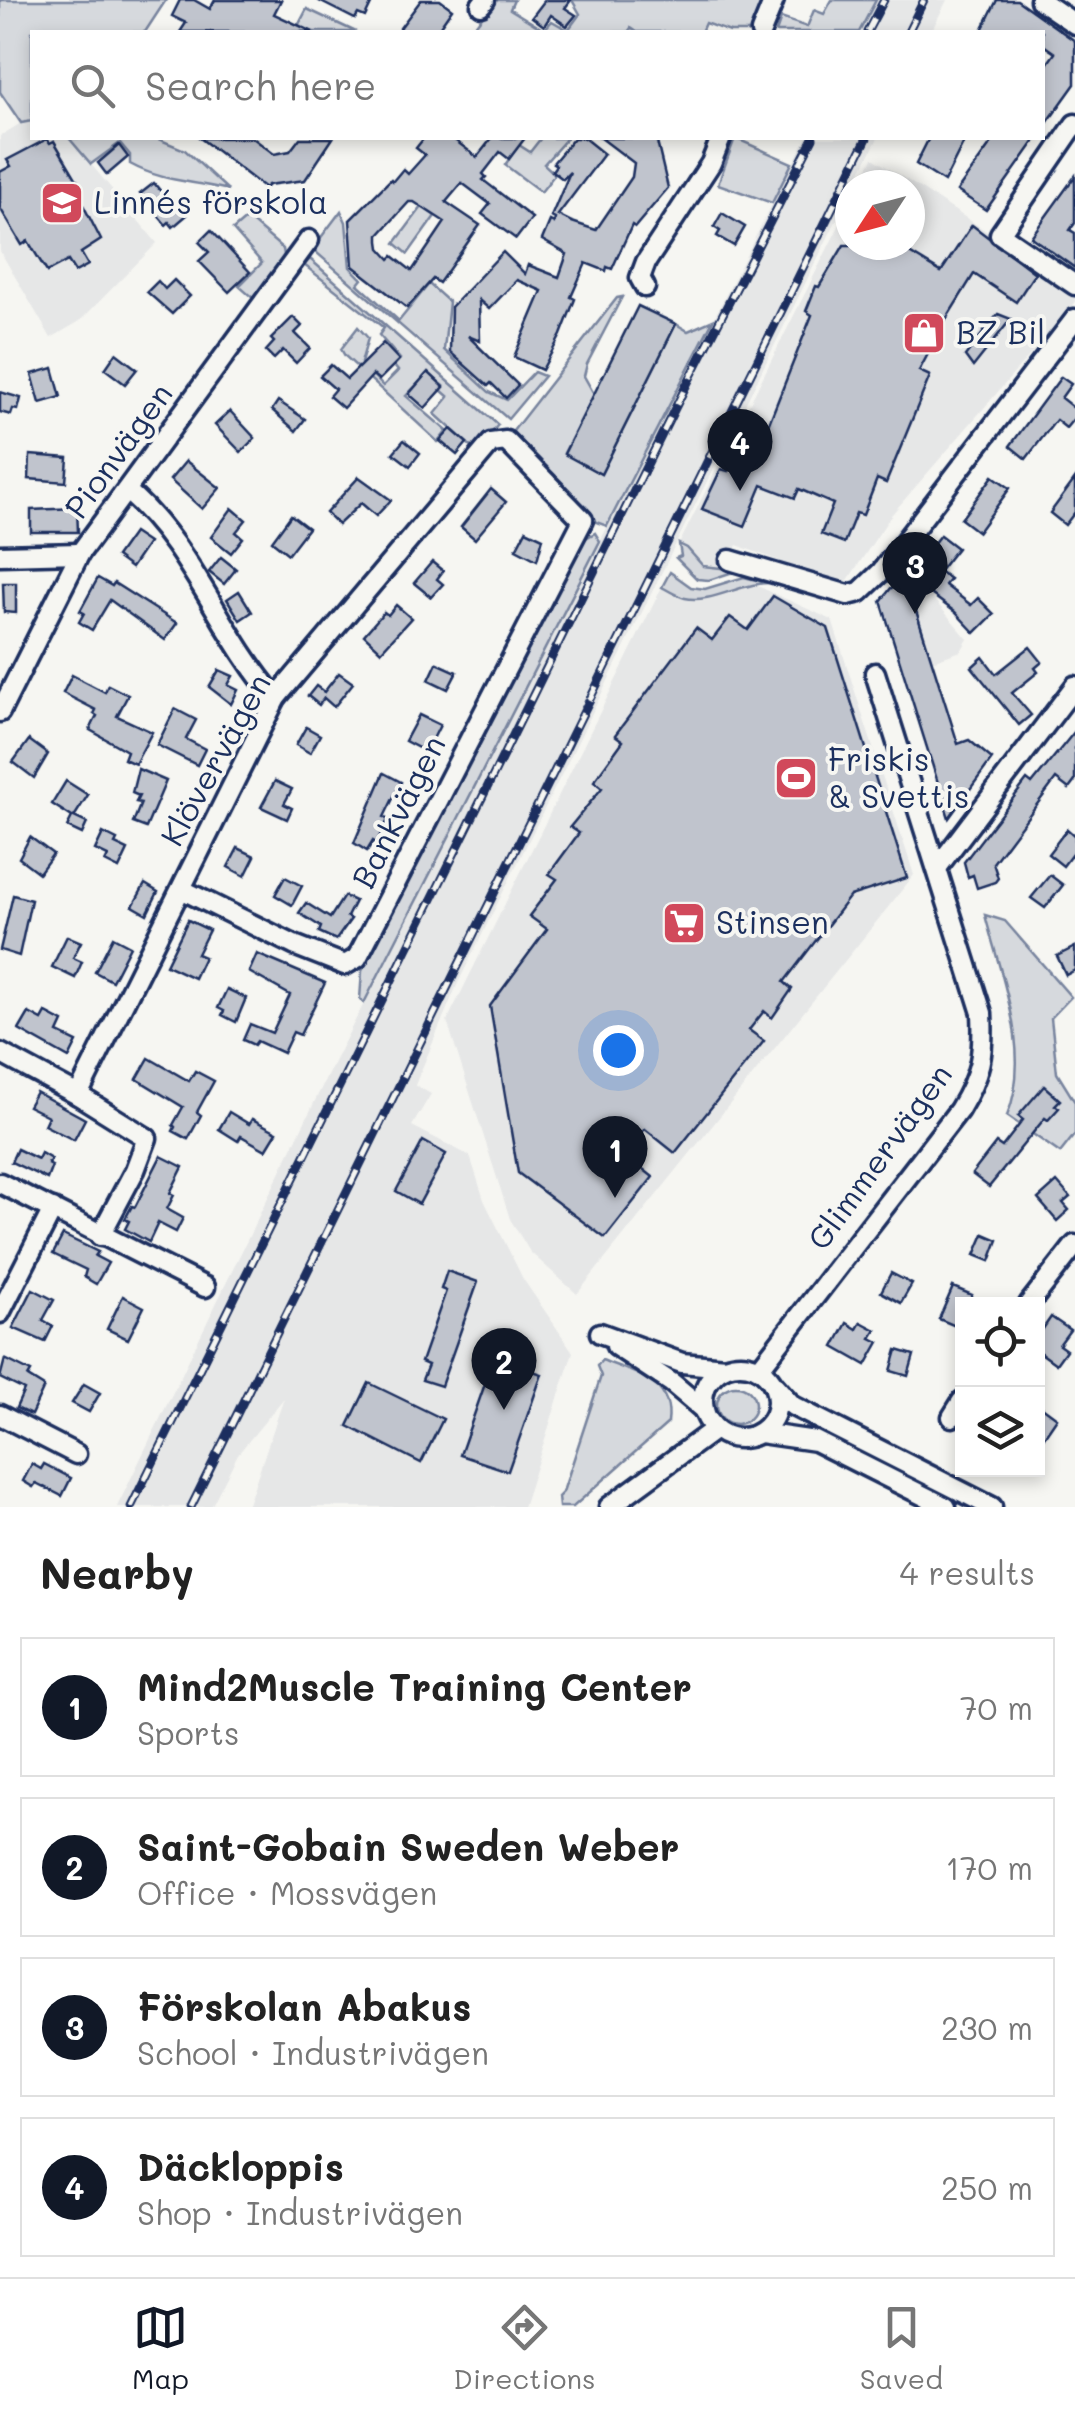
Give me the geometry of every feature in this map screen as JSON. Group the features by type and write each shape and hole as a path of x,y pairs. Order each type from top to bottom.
{"street":[{"path":"762,30 774,0"},
{"path":"1040,0 1075,24"},
{"path":"1075,124 1000,234 1075,286"},
{"path":"645,287 640,278 646,262 712,162 720,140"},
{"name":"Pionvägen","path":"0,712 80,553 309,240"},
{"path":"730,560 848,595 860,592 881,572 1075,318"},
{"name":"Klövervägen","path":"78,1095 276,698 492,443 506,441 582,520"},
{"path":"128,491 186,562 276,698"},
{"name":"Bankvägen","path":"181,889 294,945 345,965 358,958 582,520"},
{"path":"0,555 80,553"},
{"name":"Glimmervägen","path":"759,1369 959,1110 976,1082 984,1051 982,1013 876,673"},
{"path":"936,868 1075,686"},
{"path":"0,1053 147,1138 135,1170 100,1236"},
{"path":"0,1183 205,1287"},
{"path":"0,1313 54,1209"},
{"path":"1034,1297 1075,1245"},
{"path":"946,1507 814,1442 760,1433 736,1438 715,1429 704,1410 672,1383 600,1333 682,1364 737,1364 759,1369 793,1406 992,1507"},
{"path":"704,1410 705,1388 724,1367"},
{"path":"760,1433 775,1414 778,1402 774,1386"},
{"path":"0,1415 76,1454"},
{"path":"609,1507 715,1429"}],"shaded area":[{"path":"0,0 166,0 146,30 30,30 30,121 21,123 0,92"},
{"path":"495,0 514,0 510,9 544,30 472,30"},
{"path":"572,0 765,0 753,30 724,30 705,23 702,30 568,30 580,14"},
{"path":"832,0 876,0 860,30 777,30 781,18 807,27 814,10 824,14"},
{"path":"876,0 947,0 932,30 860,30"},
{"path":"307,9 352,30 301,30 298,26"},
{"path":"552,21 568,30 544,30"},
{"name":"Linnés förskola","path":"30,121 30,140 71,140 157,243 80,321 51,338 0,251 0,136"},
{"path":"71,140 161,140 185,150 228,190 143,170 130,164 130,155 120,143 91,164"},
{"path":"539,140 565,140 544,164 555,174 541,192 505,165 519,145 530,152"},
{"path":"734,140 792,163 772,203 718,184"},
{"path":"805,140 877,140 862,170 835,170 835,223 457,985 415,1085 431,1094 412,1126 470,1156 484,1200 523,1279 573,1352 523,1507 247,1507 284,1398 238,1454 211,1507 117,1507 334,1062"},
{"path":"873,158 892,170 867,170"},
{"path":"925,191 1075,288 1075,303 892,514 844,586 737,545 727,567 703,567 679,544 835,234 835,260 925,260"},
{"path":"422,207 435,216 408,254 395,243"},
{"path":"341,211 346,222 350,267 362,279 358,284 399,321 429,284 449,302 444,350 489,392 507,400 534,372 544,376 508,419 317,253 316,244"},
{"path":"247,218 283,249 285,261 255,300 239,286 262,263 233,230"},
{"path":"310,259 498,425 476,451 435,414 449,397 441,390 444,386 428,373 406,396 447,431 438,442 345,356 341,349 358,327 368,338 361,363 383,386 398,371 394,366 400,359 379,335 384,328 304,265"},
{"path":"622,297 587,364 584,376 594,394 564,453 601,474 676,324 688,331 713,320 607,526 596,522 515,439 513,431 617,298"},
{"path":"595,533 600,541 364,1003 360,999 362,971 584,539"},
{"path":"679,544 703,566 739,570 709,580 697,579 676,558 681,556"},
{"path":"670,572 691,587 705,589 744,577 768,583 705,598 685,598 662,587"},
{"path":"915,578 968,639 961,651 903,671 881,601 891,588"},
{"name":"Stinsen","path":"751,583 832,620 914,875 577,1294 530,1252 510,1219 447,1021 662,587 686,598 705,599"},
{"path":"985,915 1005,921 1071,997 1051,1018 1057,1073 1075,1102 1075,1134 1060,1153 1007,1116 1014,1092 1016,1042"},
{"path":"602,1360 638,1374 658,1388 665,1397 668,1423 573,1507 559,1507 558,1497 563,1492 601,1376 597,1366"},
{"path":"736,1386 750,1391 755,1405 750,1419 736,1424 722,1419 717,1405 722,1391"}],"building":[{"path":"180,0 194,0 210,9 215,0 281,0 274,14 309,30 181,30 186,23 172,16"},
{"path":"317,0 373,0 365,17 358,14 355,19"},
{"path":"421,0 440,0 452,9 437,30 398,30"},
{"path":"545,0 571,0 565,8 576,15 567,26 551,15 544,26 532,17"},
{"path":"997,0 1017,0 1075,41 1075,84 1045,126 1045,67 1055,53 1045,46 1045,30 982,30"},
{"path":"45,140 54,141 80,185 75,189 101,240 81,253 88,265 75,272 68,261 47,272 28,241 22,245 0,208 0,172 11,166 7,160"},
{"path":"203,140 256,140 274,154 290,151 298,140 332,140 305,180 265,188"},
{"path":"422,140 455,140 477,157 490,140 523,140 509,159 500,152 483,174 483,180 532,218 516,239 482,214 490,204 462,183 446,202 480,225 439,283 433,279 407,308 353,266 350,220 391,179 403,169 408,174 425,155 416,148","holes":["409,202 445,222 412,271 393,256 390,259 380,248 379,235"]},
{"path":"572,140 586,140 604,154 558,215 596,230 632,177 634,163 604,140 657,142 668,188 635,227 632,225 612,269 607,267 606,271 586,263 571,297 575,299 561,335 542,370 514,357 542,291 517,280 489,309 479,300 480,341 468,336 518,385 506,398 450,352 451,307 503,252 525,274 528,265 559,277 567,254 542,240 550,221 554,223 551,217 570,172 563,179 552,171 556,165 553,163"},
{"path":"928,140 965,140 944,182 916,164"},
{"path":"994,140 1036,140 986,210 957,191"},
{"path":"119,145 128,157 107,175 98,163"},
{"path":"1075,176 1075,223 1070,230 1075,233 1075,268 1031,237"},
{"path":"154,183 172,205 176,202 187,215 173,227 169,222 166,225 140,194"},
{"path":"722,213 745,227 734,246 717,236 720,231 714,227"},
{"path":"972,225 1035,273 1016,302 974,274 927,350 919,371 930,376 886,483 877,479 863,515 856,513 844,543 821,534 833,504 799,489 795,498 762,485 745,526 702,509 721,469 728,471 746,427 765,433 812,315 806,311 816,286 819,287 835,260 921,260 941,272"},
{"path":"211,230 250,272 229,292 199,261 209,252 199,242"},
{"path":"174,280 190,296 172,314 147,292 158,281 165,289"},
{"path":"638,306 676,324 601,474 564,454"},
{"path":"998,314 1011,319 973,367 965,356"},
{"path":"293,317 302,326 295,333 310,348 296,363 283,350 274,359 266,351 274,342 271,339"},
{"path":"383,343 399,360 379,380 373,375 343,408 329,396 335,389 320,376 331,365 347,379"},
{"path":"116,353 137,369 125,384 105,369"},
{"path":"53,368 61,397 40,403 32,374"},
{"path":"428,372 444,387 425,408 409,394"},
{"path":"1061,377 1071,384 1061,398 1075,409 1075,417 1066,428 1056,420 1026,459 1010,446"},
{"path":"0,392 21,398 18,410 13,409 11,415 0,412"},
{"path":"278,401 305,419 296,431 272,410"},
{"path":"230,411 255,438 241,452 215,425"},
{"path":"451,429 467,443 457,455 440,441"},
{"path":"404,440 420,453 410,466 393,453"},
{"path":"30,455 68,458 66,482 29,479"},
{"path":"186,461 220,488 202,509 170,480"},
{"path":"993,476 1010,488 978,532 961,519"},
{"path":"359,477 391,500 376,516 361,503 338,525 326,513"},
{"path":"1075,479 1075,512 1065,525 1050,513"},
{"path":"491,489 506,502 475,539 461,527"},
{"path":"77,508 78,532 31,532 31,510"},
{"path":"232,508 246,520 236,532 243,538 231,553 211,537"},
{"path":"291,515 308,528 288,554 272,541"},
{"path":"526,530 543,538 537,560 516,549"},
{"path":"133,533 148,543 131,568 116,557"},
{"path":"940,535 957,548 939,571 950,579 945,585 971,605 978,598 994,614 975,633 955,612 912,580 928,574 916,566"},
{"path":"221,557 236,569 224,584 209,572"},
{"path":"432,562 443,571 437,579 443,584 431,597 414,583"},
{"path":"98,578 112,586 114,583 177,623 165,640 110,600 92,630 79,622 84,613 80,611"},
{"path":"907,582 958,744 969,740 992,759 949,818 881,601 891,588"},
{"path":"3,583 16,583 16,613 4,612"},
{"path":"239,591 252,612 240,620 227,599"},
{"name":"Stinsen","path":"773,596 828,628 907,878 850,896 784,982 792,989 772,1018 764,1011 749,1030 764,1041 675,1153 645,1129 634,1141 624,1154 653,1177 605,1238 518,1173 490,1006 547,929 529,916 557,879 549,874 579,833 570,827 602,788 594,781 623,741 615,735 696,628 712,640 730,617 748,630"},
{"path":"396,605 411,618 381,651 364,635 384,612 388,615"},
{"path":"1030,647 1042,662 1035,668 1038,672 1012,693 1031,715 1019,725 972,667 983,657 996,674"},
{"path":"437,663 457,672 448,689 429,680"},
{"path":"219,670 233,676 228,685 238,690 231,704 209,687"},
{"path":"339,673 353,683 334,707 324,698 319,705 308,696 316,686 324,692"},
{"path":"72,675 105,692 108,685 128,695 117,716 152,732 135,764 124,759 127,751 90,730 96,710 63,693"},
{"path":"175,709 196,720 186,739 205,749 197,765 157,745"},
{"path":"419,715 440,725 433,739 439,743 432,755 405,741"},
{"path":"306,727 320,735 310,753 296,745"},
{"path":"1075,731 1075,781 1069,789 1056,779 993,863 998,878 977,888 973,875 968,877 964,862 1027,780 1032,784"},
{"path":"29,740 48,754 34,778 13,762"},
{"path":"138,769 166,781 146,828 133,823 141,803 136,802 139,796 132,793"},
{"path":"384,773 401,782 384,817 388,820 367,851 354,843"},
{"path":"66,781 88,795 74,817 87,823 82,834 67,827 72,817 52,804"},
{"path":"275,781 292,789 284,804 292,808 287,819 261,807"},
{"path":"1067,829 1075,836 1075,850 1063,866 1048,854"},
{"path":"103,833 128,850 119,869 105,862 108,856 95,850"},
{"path":"30,837 53,854 39,873 19,858"},
{"path":"238,848 255,856 245,876 228,867"},
{"path":"1050,875 1063,885 1045,908 1031,898"},
{"path":"285,877 302,886 292,905 275,895"},
{"path":"145,884 158,892 147,914 133,906"},
{"path":"13,895 31,900 19,956 0,950"},
{"path":"344,896 355,901 347,917 351,919 336,940 319,932 321,927 299,913 306,903 330,918"},
{"path":"188,920 209,930 197,954 204,957 194,978 166,965"},
{"path":"67,936 81,942 73,958 82,962 75,978 52,967"},
{"path":"113,937 130,946 112,981 95,972"},
{"path":"1075,947 1075,970 1066,975 1057,956"},
{"path":"257,954 325,983 300,1035 293,1032 283,1053 257,1041 254,1045 243,1040 250,1024 272,1033 290,995 249,972"},
{"path":"227,989 246,998 236,1022 222,1015 224,1011 218,1008"},
{"path":"29,1013 42,1020 46,1013 63,1022 58,1033 77,1042 69,1058 19,1030"},
{"path":"149,1058 189,1081 195,1071 214,1081 188,1139 173,1131 183,1107 137,1079"},
{"path":"1044,1086 1060,1100 1055,1105 1059,1108 1048,1120 1045,1118 989,1187 972,1174 996,1143 1002,1147 1023,1120 1018,1116"},
{"path":"36,1092 85,1119 74,1140 44,1125 48,1116 28,1106"},
{"path":"229,1112 249,1124 252,1119 277,1132 266,1150 241,1136 238,1141 219,1129"},
{"path":"423,1141 446,1154 419,1204 396,1191"},
{"path":"17,1149 38,1159 41,1153 51,1159 47,1179 11,1162"},
{"path":"161,1156 183,1167 167,1209 183,1218 176,1232 158,1223 149,1242 125,1229 129,1221 125,1219"},
{"path":"1057,1182 1070,1197 1063,1203 1069,1210 1057,1221 1038,1199"},
{"path":"984,1234 998,1240 990,1261 975,1255"},
{"path":"63,1235 98,1252 95,1256 108,1263 96,1284 84,1277 86,1270 53,1254"},
{"path":"447,1271 478,1282 441,1386 422,1380 428,1365 421,1362 446,1291 441,1289"},
{"path":"891,1273 912,1284 901,1303 881,1292"},
{"path":"953,1287 972,1295 955,1297 955,1326 939,1319"},
{"path":"33,1289 54,1300 43,1320 53,1326 45,1342 13,1328"},
{"path":"123,1296 144,1307 128,1339 107,1329"},
{"path":"1051,1317 1070,1330 1059,1345 1066,1350 1056,1364 1045,1356 1045,1326"},
{"path":"861,1322 876,1330 871,1338 879,1342 866,1365 834,1347 847,1323 857,1329"},
{"path":"897,1350 914,1355 908,1376 891,1371"},
{"path":"494,1358 542,1374 508,1471 460,1455"},
{"path":"5,1359 31,1372 28,1377 44,1387 31,1415 16,1408 24,1390 0,1378"},
{"path":"369,1383 443,1419 421,1463 348,1426"},
{"path":"84,1384 100,1393 89,1412 72,1403"},
{"path":"1045,1409 1057,1418 1045,1436"},
{"path":"32,1464 41,1469 44,1464 71,1478 62,1496 23,1481"}],"railway":[{"path":"868,30 884,0"},
{"path":"909,30 924,0"},
{"path":"131,1507 684,390 812,140"},
{"path":"191,1507 866,140"}],"place":[{"name":"Linnés förskola","path":"62,203"},
{"name":"BZ Bil","path":"924,333"},
{"name":"Däckloppis","path":"740,491"},
{"name":"Förskolan Abakus","path":"915,614"},
{"name":"Friskis & Svettis","path":"796,778"},
{"name":"Stinsen","path":"684,923"},
{"name":"Mind2Muscle Training Center","path":"615,1198"},
{"name":"Saint-Gobain Sweden Weber","path":"504,1410"}]}
